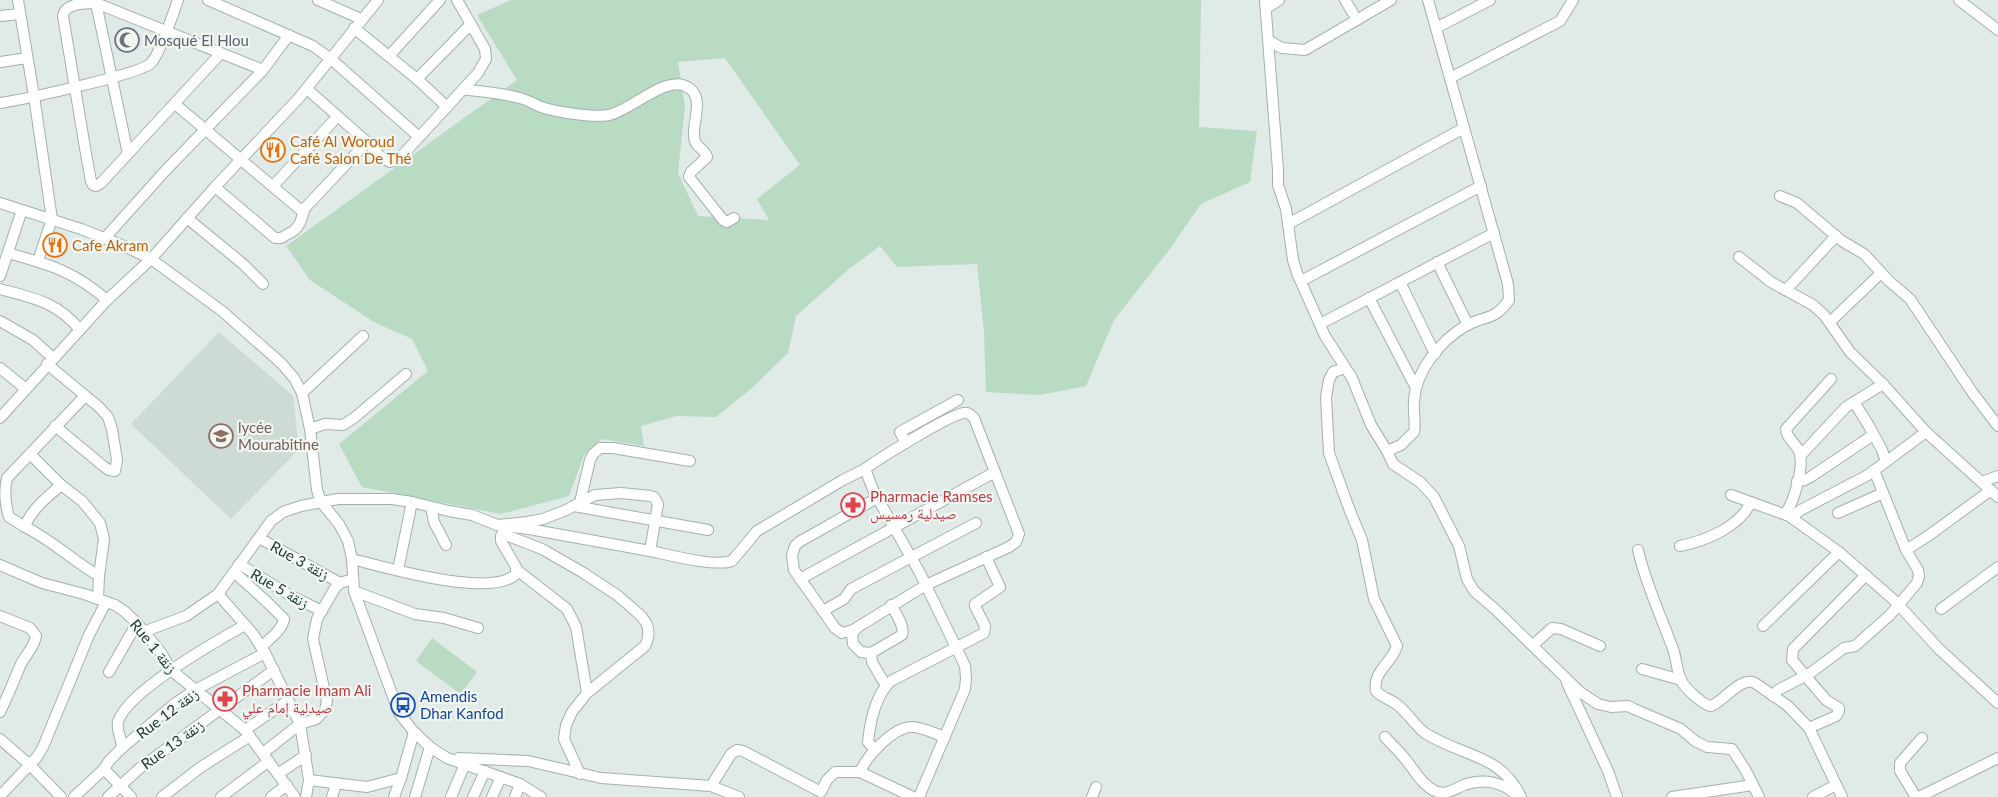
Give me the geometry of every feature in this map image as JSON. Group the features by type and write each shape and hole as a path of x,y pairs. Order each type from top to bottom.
{"street":[{"path":"18,0 52,219 38,261"},
{"path":"0,103 143,69 151,64 178,0"},
{"path":"208,0 313,46 331,59 419,137"},
{"path":"318,0 361,19"},
{"path":"0,418 50,361 107,300 151,259 240,159 307,89 378,0"},
{"path":"389,56 440,0"},
{"path":"307,89 385,160 395,162 483,67 486,59 485,50 457,0"},
{"path":"1279,0 1266,4 1278,170 1277,181 1288,224 1293,260 1325,336 1352,378 1370,425 1387,452 1392,464 1420,482 1434,497 1459,546 1467,579 1474,591 1533,645 1565,679 1594,702 1611,707 1628,706 1681,730 1702,744 1712,748 1732,750 1736,754 1758,797"},
{"path":"1345,0 1357,20"},
{"path":"1269,40 1282,48 1305,50 1391,0"},
{"path":"1387,452 1406,441 1414,432 1416,388 1425,366 1454,335 1468,325 1491,318 1509,300 1508,284 1428,0"},
{"path":"1436,28 1490,0"},
{"path":"1450,78 1560,21 1573,0"},
{"path":"1959,0 1998,30"},
{"path":"96,2 128,154"},
{"path":"221,53 101,183 96,186 93,185 74,86 64,12 68,7 96,2 263,70"},
{"path":"0,16 20,14"},
{"path":"417,79 471,24"},
{"path":"354,28 417,79 447,107"},
{"path":"104,239 149,188 263,70 289,35"},
{"path":"0,62 27,58"},
{"path":"463,89 511,96 527,100 542,107 596,116 618,112 669,85 677,84 688,87 693,92 697,102 695,144 706,153 706,156 691,172 689,177 722,220 728,222 734,218"},
{"path":"175,104 303,212"},
{"path":"273,186 337,116"},
{"path":"1288,224 1464,128"},
{"path":"215,187 278,239 295,230 300,223 303,212 367,142"},
{"path":"1301,281 1481,186"},
{"path":"1780,196 1801,206 1836,236 1864,254 1881,273 1910,299 1972,392 1998,426"},
{"path":"0,203 52,219 124,246 151,259 222,311 271,353 294,378 302,393 310,429 315,480 321,502 345,533 352,559 354,591 394,703 402,717 430,747 446,758 520,784 540,797"},
{"path":"0,276 22,210"},
{"path":"187,218 243,264 263,284"},
{"path":"1320,324 1494,233"},
{"path":"1786,290 1836,236"},
{"path":"8,253 38,261 74,275 107,300"},
{"path":"1739,258 1771,282 1813,305 1830,322 1850,352 1883,384 1926,432 1995,494 1906,550"},
{"path":"1438,262 1468,325"},
{"path":"1830,322 1881,273"},
{"path":"1400,282 1435,354"},
{"path":"0,289 46,302 62,311 80,330"},
{"path":"1369,298 1416,388"},
{"path":"0,321 33,340 50,361 85,396 105,412 111,423 116,460 115,471 102,465 55,426"},
{"path":"302,393 363,336"},
{"path":"0,368 26,389"},
{"path":"1345,368 1334,372 1327,388 1326,418 1329,454 1362,540 1374,599 1397,646 1378,674 1376,691 1396,704 1423,732 1452,747 1483,759 1502,770 1510,778 1520,797"},
{"path":"310,429 325,424 343,425 406,374"},
{"path":"1789,516 1801,455 1787,434 1786,428 1831,379"},
{"path":"1801,455 1846,407 1883,384"},
{"path":"85,396 30,454 3,476 5,506 9,517 40,534 76,562 99,576"},
{"path":"906,443 900,432 958,400"},
{"path":"1854,402 1874,434 1886,462"},
{"path":"143,632 186,616 218,594 277,516 290,509 321,502 346,499 392,499 472,515 501,528 529,529 704,561 732,561 757,532 906,443 948,420 966,413 974,418 1019,534 1016,542 926,585 849,632 839,632 800,579 793,566 792,555 795,546 799,542 877,498"},
{"path":"1789,516 1874,470 1926,432"},
{"path":"1797,481 1812,476 1874,434"},
{"path":"577,504 590,460 593,454 600,448 613,448 690,461"},
{"path":"0,796 30,765 43,747 102,600 99,576 104,539 100,523 82,501 62,485 30,454"},
{"path":"865,469 877,498 926,585 965,666 965,689 919,797"},
{"path":"1773,696 1778,690 1805,676 1844,648 1855,646 1890,615 1917,584 1918,570 1906,550 1874,470"},
{"path":"800,579 995,472"},
{"path":"1982,482 1998,476"},
{"path":"25,527 39,506 62,485"},
{"path":"501,528 554,515 595,495 608,493 650,496 654,497 658,504 650,551"},
{"path":"1838,513 1882,493"},
{"path":"1731,495 1789,516 1838,552 1898,605 1938,649 1998,703"},
{"path":"398,570 412,502"},
{"path":"1680,546 1708,538 1747,512 1751,502"},
{"path":"577,504 708,530"},
{"path":"431,507 434,522 446,545"},
{"path":"823,611 844,599 851,589 976,523"},
{"path":"501,528 501,540 517,570 567,609 576,627 587,693"},
{"path":"501,528 508,537 542,549 582,572 617,595 639,614 646,623 649,636 645,646 587,693 575,707 564,731 566,744 575,759 580,774"},
{"name":"Rue 3 زنقة","path":"259,538 340,583"},
{"path":"1638,550 1651,595 1674,652 1681,680 1688,689 1708,706 1714,705 1748,681 1755,683 1795,713 1809,728 1842,797"},
{"path":"1763,626 1838,552"},
{"path":"874,749 868,742 870,728 883,688 892,681 984,633 985,626 975,604 1000,587 986,557"},
{"path":"352,559 398,570 475,584 501,581 514,576 517,570"},
{"name":"Rue 1 زنقة","path":"0,565 42,583 102,600 124,611 137,623 162,654 171,670 248,733 295,797"},
{"path":"1941,610 1998,567"},
{"name":"Rue 5 زنقة","path":"237,568 322,611"},
{"name":"Rue 12 زنقة","path":"74,797 104,769 122,748 173,705 263,650 284,623 284,620 237,568"},
{"path":"1809,728 1836,716 1839,711 1838,708 1826,700 1792,660 1792,649 1866,576"},
{"path":"221,797 300,724 316,719 325,710 327,701 314,639 317,619 340,583 353,579"},
{"path":"354,591 415,614 444,618 478,628"},
{"path":"218,594 245,625 263,650 274,670 287,702 300,724 309,780 306,797"},
{"path":"857,627 852,634 852,644 861,652 871,653 902,635 902,626 891,606"},
{"path":"0,616 34,630 36,636 34,645 22,662 11,692 0,712"},
{"path":"109,672 137,623"},
{"path":"122,748 122,739 118,726 123,713 137,698 171,670 205,647 245,625"},
{"path":"1533,645 1552,628 1561,629 1600,646"},
{"path":"871,653 872,662 886,686"},
{"path":"1642,668 1681,680"},
{"name":"Rue 13 زنقة","path":"108,797 140,768 274,670"},
{"path":"1565,679 1608,771 1616,797"},
{"path":"162,797 287,702"},
{"path":"860,772 864,762 874,749 903,729 916,727 945,737"},
{"path":"394,797 414,732"},
{"path":"1385,738 1407,761 1421,780 1438,793 1446,793 1483,781 1504,785 1520,797"},
{"path":"1916,797 1900,771 1900,763 1922,738"},
{"path":"0,739 30,765 61,797"},
{"path":"415,797 430,747"},
{"path":"711,786 731,754 740,750 820,794 827,780 835,772 860,772 913,797"},
{"path":"278,774 306,755"},
{"path":"446,758 528,761 602,778 711,786 739,797"},
{"path":"1919,797 1998,758"},
{"path":"450,797 465,764"},
{"path":"104,769 122,785 131,797"},
{"path":"473,797 485,771"},
{"path":"309,780 336,784 366,792 401,778"},
{"path":"492,797 501,778"},
{"path":"332,797 336,784"},
{"path":"515,797 520,784"},
{"path":"271,797 287,785"},
{"path":"1672,797 1753,785"},
{"path":"1813,797 1836,785"}],"shaded area":[{"name":"lycée Mourabitine","path":"219,332 293,396 299,449 231,519 131,424"}],"green space":[{"path":"511,0 1201,0 1199,127 1257,131 1250,182 1201,204 1169,250 1114,320 1086,386 1040,395 986,392 984,332 977,264 897,267 880,246 849,269 796,316 788,353 752,388 716,417 676,416 641,426 644,446 602,439 584,455 569,496 501,514 362,487 339,444 428,371 412,339 374,322 310,280 286,246 517,80 477,15","holes":["725,58 800,165 757,199 769,220 698,216 678,173 685,106 678,62"]},
{"path":"432,638 477,672 461,694 416,661"}],"place":[{"name":"Mosqué El Hlou","path":"127,40"},
{"name":"Café Al Woroud Café Salon De Thé","path":"273,150"},
{"name":"Cafe Akram","path":"55,245"},
{"name":"lycée Mourabitine","path":"221,436"},
{"name":"Pharmacie Ramses صيدلية رمسيس","path":"853,505"},
{"name":"Pharmacie Imam Ali صيدلية إمام علي","path":"225,699"},
{"name":"Amendis Dhar Kanfod","path":"403,705"}]}
